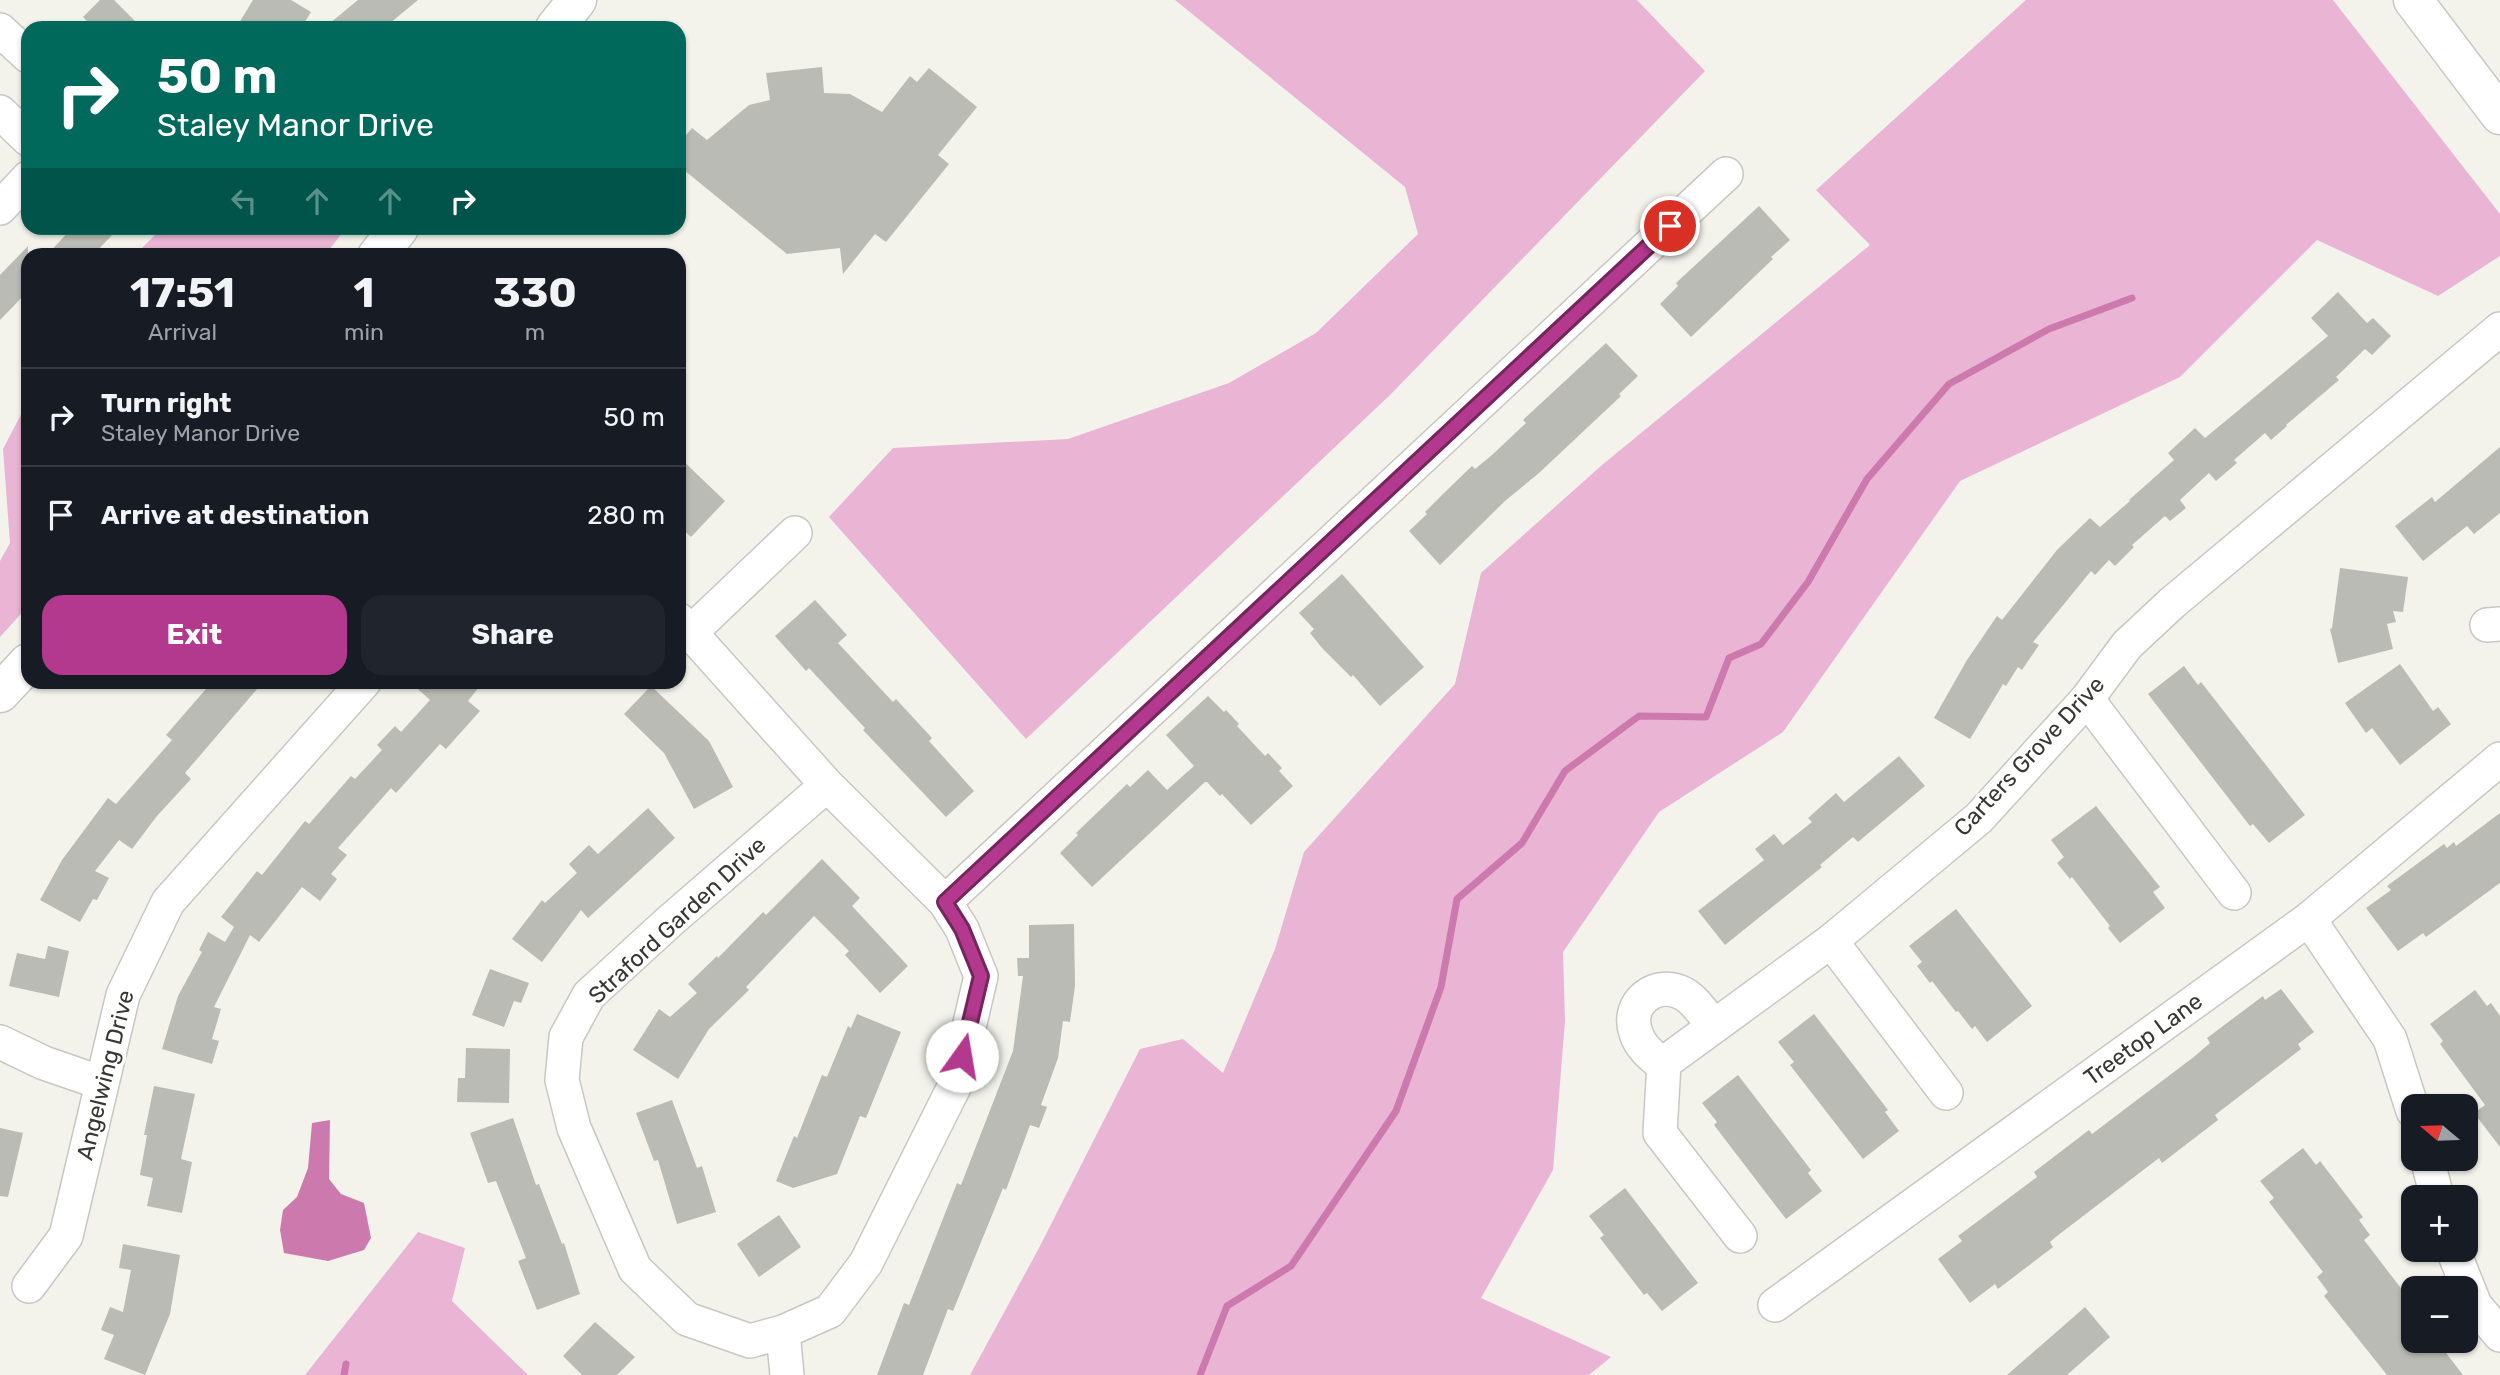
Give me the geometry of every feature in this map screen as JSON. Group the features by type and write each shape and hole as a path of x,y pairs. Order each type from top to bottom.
{"main road":[{"path":"560,21 577,0"},
{"path":"2413,0 2500,115"},
{"path":"0,693 21,670"}],"street":[{"path":"0,30 21,50"},
{"path":"0,112 21,132"},
{"path":"945,902 1726,174"},
{"path":"0,208 21,186"},
{"name":"Carters Grove Drive","path":"1664,1066 1664,1063 1830,941 1979,818 2087,699 2126,645 2172,603 2500,329"},
{"path":"686,625 795,533"},
{"name":"Straford Garden Drive","path":"686,627 828,785 945,902 962,929 981,976 956,1083 866,1263 830,1311 783,1332 750,1341 687,1319 635,1269 574,1128 562,1080 566,1037 589,995 670,920 828,785"},
{"name":"Angelwing Drive","path":"29,1286 65,1236 123,995 168,902 358,689"},
{"path":"2087,699 2234,893"},
{"name":"Treetop Lane","path":"1775,1305 2309,919 2500,759"},
{"path":"2309,919 2390,1039 2408,1094"},
{"path":"1830,941 1946,1093"},
{"path":"1714,1026 1687,995 1667,987 1648,993 1636,1009 1635,1032 1648,1054 1664,1066 1660,1133 1740,1236"},
{"path":"0,1042 44,1063 102,1083"},
{"path":"2458,1262 2475,1305 2500,1335"},
{"path":"783,1332 787,1375"}],"shaded area":[{"path":"1175,0 1637,0 1705,71 1390,395 1026,739 829,517 893,448 1068,439 1229,383 1316,333 1418,234 1405,187"},
{"path":"2026,0 2333,0 2500,214 2500,256 2438,296 2317,240 2180,377 1960,481 1783,732 1659,812 1563,952 1565,1021 1553,1170 1481,1298 1611,1357 1589,1375 970,1375 1039,1248 1140,1049 1183,1039 1223,1073 1275,949 1304,852 1455,684 1481,573 1602,465 1870,245 1816,190"},
{"path":"155,235 341,235 330,248 142,248"},
{"path":"21,414 21,614 0,637 0,561 10,543 3,449"},
{"path":"330,1120 329,1179 341,1194 364,1203 371,1238 364,1250 328,1261 284,1253 280,1230 283,1210 297,1197 308,1168 312,1123"},
{"path":"418,1232 465,1248 452,1301 528,1375 305,1375"}],"building":[{"path":"100,0 114,0 135,21 87,21 83,17"},
{"path":"253,0 291,0 311,12 305,21 240,21"},
{"path":"358,0 418,0 392,21 332,21"},
{"path":"822,67 824,93 850,94 882,112 910,76 917,82 929,68 977,107 938,155 949,164 886,242 875,234 843,274 840,248 787,254 686,172 686,135 692,128 707,140 749,105 770,100 766,73"},
{"path":"1759,206 1790,240 1691,337 1660,304 1678,286 1676,283"},
{"path":"66,235 112,235 100,248 53,248"},
{"path":"21,253 21,298 0,320 0,275"},
{"path":"2338,292 2367,323 2373,318 2391,336 2372,355 2365,349 2336,377 2339,380 2271,440 2265,433 2234,460 2237,463 2216,481 2209,473 2180,500 2186,508 2170,521 2165,516 2132,545 2134,547 2115,566 2109,560 2095,575 2091,571 2033,642 2039,645 2022,670 2018,667 2006,686 2003,684 1970,739 1934,718 1967,660 1997,616 2002,620 2057,550 2090,518 2100,527 2130,501 2174,460 2168,453 2195,428 2205,438 2328,336 2311,318"},
{"path":"1606,343 1638,376 1619,394 1621,396 1505,501 1440,565 1409,531 1472,466 1475,469 1492,455 1526,423 1523,420"},
{"path":"2500,447 2500,513 2474,534 2467,526 2423,561 2395,526 2432,497 2435,502"},
{"path":"686,464 725,501 691,537 686,532"},
{"path":"2340,568 2408,577 2403,612 2393,611 2396,622 2387,624 2393,649 2338,663 2330,629"},
{"path":"1342,574 1424,667 1380,706 1353,675 1351,677 1322,648 1310,633 1314,629 1299,613"},
{"path":"815,600 847,635 838,643 893,702 896,699 932,738 929,741 974,791 946,817 863,730 865,728 809,668 806,671 775,636"},
{"path":"2400,664 2433,711 2438,707 2451,724 2400,765 2372,728 2366,733 2345,703"},
{"path":"2184,666 2198,685 2201,682 2305,815 2269,843 2253,824 2250,826 2148,694"},
{"path":"206,689 257,689 185,773 191,779 157,816 132,849 119,840 95,871 109,878 80,922 40,900 62,860 108,798 116,804 172,740 166,735"},
{"path":"418,689 477,689 468,701 480,711 446,749 440,744 396,793 391,788 338,848 347,855 331,874 337,879 320,901 302,887 259,942 250,935 214,1007 221,1009 212,1039 219,1041 212,1064 162,1049 178,996 202,952 199,950 208,932 225,942 234,927 221,917 257,871 262,875 305,821 309,824 351,776 355,779 382,750 377,745 395,726 401,732 430,700"},
{"path":"648,689 654,689 709,741 733,787 694,809 664,753 624,714"},
{"path":"1208,696 1224,712 1226,710 1265,756 1268,753 1282,768 1279,771 1293,786 1251,825 1222,794 1220,796 1205,782 1092,887 1060,853 1078,835 1076,833 1127,784 1130,787 1148,770 1167,790 1194,766 1166,735"},
{"path":"1899,756 1925,786 1858,842 1853,837 1820,865 1822,867 1725,945 1698,911 1764,860 1755,849 1774,834 1783,845 1812,822 1808,818 1836,793 1844,802"},
{"path":"2096,806 2160,887 2153,892 2165,908 2120,943 2072,877 2070,879 2057,863 2064,857 2051,840"},
{"path":"648,808 675,838 588,918 581,910 542,962 512,939 542,900 545,903 577,873 569,864 589,845 598,854"},
{"path":"2500,813 2500,883 2426,937 2423,933 2398,951 2366,908 2391,890 2387,886 2444,844 2447,848 2454,842 2456,846"},
{"path":"822,859 860,898 852,906 908,966 880,993 845,955 849,951 814,916 746,987 749,990 709,1029 678,1079 633,1050 659,1009 670,1017 697,993 688,984 763,912 766,915"},
{"path":"1956,909 2032,1006 1987,1042 1975,1026 1972,1029 1958,1011 1956,1012 1932,981 1930,983 1917,966 1922,962 1909,946"},
{"path":"1074,924 1075,986 1070,1022 1063,1021 1058,1058 1041,1105 1047,1107 1039,1128 1030,1125 1006,1190 1003,1188 953,1311 948,1309 923,1375 877,1375 904,1303 909,1305 957,1183 961,1185 1013,1051 1023,976 1018,976 1017,958 1029,958 1029,925"},
{"path":"48,946 69,951 59,997 9,986 17,953 45,959"},
{"path":"490,969 529,983 521,1003 514,1001 504,1027 472,1015"},
{"path":"2281,989 2314,1032 2298,1044 2301,1049 2215,1115 2218,1120 2162,1163 2159,1158 2057,1236 2050,1242 2053,1247 1998,1289 1995,1284 1970,1303 1938,1259 1962,1241 1958,1236 2037,1177 2034,1172 2089,1130 2092,1134 2195,1056 2210,1043 2207,1038 2263,996 2265,1000"},
{"path":"2475,990 2487,1006 2491,1003 2500,1016 2500,1147 2478,1118 2478,1110 2485,1105 2440,1044 2443,1041 2430,1024"},
{"path":"857,1014 901,1032 866,1118 860,1116 837,1174 793,1188 776,1181 794,1136 797,1138 822,1075 827,1077 848,1026 851,1028"},
{"path":"1814,1014 1888,1110 1885,1112 1899,1131 1863,1159 1790,1065 1794,1062 1778,1042"},
{"path":"466,1048 510,1049 509,1103 457,1102 458,1078 465,1078"},
{"path":"1738,1075 1811,1170 1808,1173 1822,1191 1786,1219 1714,1125 1717,1122 1702,1103"},
{"path":"154,1086 195,1094 181,1159 192,1162 182,1213 147,1206 153,1178 140,1175 147,1135 144,1135"},
{"path":"672,1100 697,1168 702,1166 716,1212 677,1224 658,1160 654,1161 636,1113"},
{"path":"513,1118 536,1185 539,1184 562,1244 564,1243 580,1294 537,1310 518,1261 526,1258 496,1181 488,1183 470,1133"},
{"path":"0,1128 23,1133 8,1197 0,1196"},
{"path":"2303,1148 2316,1165 2320,1161 2363,1217 2359,1220 2370,1235 2364,1240 2401,1288 2401,1353 2446,1353 2463,1375 2387,1375 2324,1296 2328,1292 2317,1277 2323,1272 2269,1202 2274,1198 2260,1181"},
{"path":"1625,1188 1698,1283 1662,1311 1647,1293 1644,1295 1600,1238 1604,1235 1589,1216"},
{"path":"779,1215 801,1247 759,1277 737,1244"},
{"path":"123,1244 180,1255 170,1314 145,1375 104,1359 114,1335 101,1330 110,1307 123,1312 131,1270 119,1268"},
{"path":"2085,1307 2110,1337 2067,1375 2007,1375"},
{"path":"595,1322 635,1357 617,1375 582,1375 563,1356"}],"waterway":[{"path":"1200,1375 1227,1306 1291,1266 1396,1111 1441,987 1457,899 1522,843 1565,771 1639,716 1706,717 1729,658 1761,644 1808,582 1867,479 1949,384 2049,329 2132,298"},
{"path":"344,1375 346,1364"}],"route":[{"path":"962,1056 981,976 962,929 945,902 1670,226"}]}
